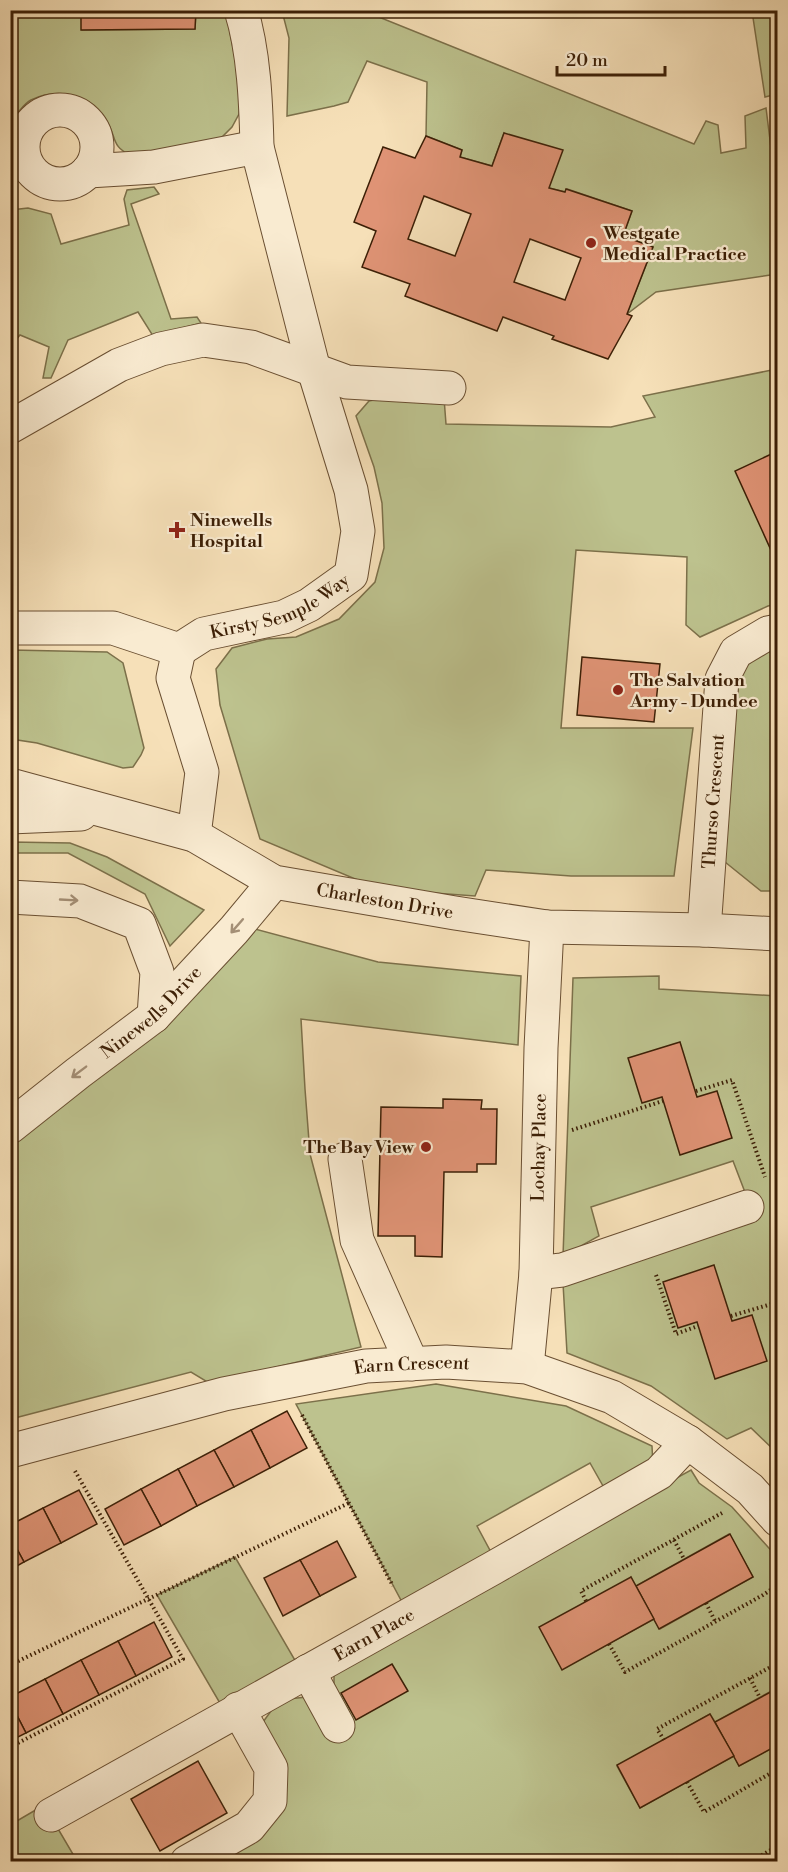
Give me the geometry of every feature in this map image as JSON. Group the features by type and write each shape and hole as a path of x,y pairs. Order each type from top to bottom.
{"street":[{"name":"Kirsty Semple Way","path":"180,650 204,634 284,617 309,604 351,575 358,531 351,490 314,370 257,147 247,31 241,10"},
{"path":"88,171 154,167 257,147"},
{"path":"10,427 119,365 161,349 203,340 251,347 347,382 449,388"},
{"path":"10,627 112,627 180,650 173,678 202,772 194,836"},
{"name":"Thurso Crescent","path":"704,930 722,679 736,652 768,633 777,632"},
{"name":"Charleston Drive","path":"10,785 194,836 274,882 547,927 777,934"},
{"path":"10,817 110,813"},
{"name":"Ninewells Drive","path":"10,1127 154,1016 234,930 274,882"},
{"path":"10,897 80,901 139,924 157,972 154,1016"},
{"name":"Lochay Place","path":"527,1367 536,1273 547,927"},
{"path":"345,1159 357,1240 412,1364"},
{"path":"536,1273 562,1270 747,1207"},
{"name":"Earn Crescent","path":"10,1451 224,1394 366,1366 446,1362 527,1367 612,1397 688,1442 750,1489 777,1520"},
{"name":"Earn Place","path":"51,1815 659,1473 688,1442"},
{"path":"308,1671 338,1726"},
{"path":"188,1862 249,1827 270,1802 271,1768 238,1709"}],"path":[{"path":"696,1091 732,1080 766,1180"},
{"path":"540,1126 568,1131 663,1101"},
{"path":"646,1241 675,1334 698,1326"},
{"path":"731,1316 777,1302"},
{"path":"285,1382 396,1592"},
{"path":"10,1747 183,1659 56,1439"},
{"path":"586,1601 581,1591 732,1507 750,1489"},
{"path":"10,1665 349,1503"},
{"path":"674,1540 684,1559"},
{"path":"609,1644 625,1672 777,1585"},
{"path":"706,1603 716,1621"},
{"path":"664,1740 657,1729 777,1663"},
{"path":"750,1677 760,1698"},
{"path":"687,1782 704,1812 777,1769"},
{"path":"750,1862 777,1846"}],"green space":[{"path":"10,11 81,11 82,30 195,29 196,11 226,11 241,90 239,114 232,127 219,140 131,155 117,145 101,113 93,105 74,96 53,94 42,96 28,102 11,118"},
{"path":"282,11 364,11 694,144 706,121 718,125 721,153 746,148 745,116 766,108 777,196 777,274 656,292 627,314 653,247 623,236 632,211 567,189 565,192 549,188 504,133 492,166 460,157 462,150 426,136 427,82 367,61 348,102 287,116 289,38"},
{"path":"752,11 777,11 777,94 765,97"},
{"path":"154,187 159,194 131,204 171,319 197,317 201,323 153,336 138,312 68,340 51,378 43,378 49,347 20,335 11,346 11,210 28,208 51,214 61,244 129,225 124,199 127,190"},
{"path":"777,369 777,604 700,637 686,625 687,557 576,550 561,728 693,728 674,876 571,876 486,870 475,896 379,889 260,839 220,705 216,669 232,648 267,639 296,637 339,619 375,582 384,548 382,503 374,467 356,416 369,401 401,394 444,398 446,424 611,427 655,417 643,396"},
{"path":"777,649 777,891 761,891 725,862 739,672 763,652"},
{"path":"11,650 107,652 123,663 144,748 133,767 123,768 37,743 11,739"},
{"path":"11,842 70,843 107,857 204,910 170,946 145,894 68,853 11,853"},
{"path":"240,925 378,962 521,976 518,1045 301,1019 310,1154 361,1347 209,1383 191,1372 11,1419 11,1138"},
{"path":"659,976 659,989 777,996 777,1453 751,1428 727,1439 651,1386 567,1353 563,1283 756,1221 733,1161 591,1207 599,1236 563,1256 573,978"},
{"path":"436,1384 566,1406 652,1446 653,1466 607,1493 590,1463 477,1526 493,1556 402,1602 296,1404"},
{"path":"691,1470 699,1483 732,1507 777,1557 777,1688 715,1722 710,1714 617,1766 640,1808 734,1756 739,1766 777,1745 777,1861 211,1862 256,1834 263,1722 279,1700 334,1694 334,1674 350,1658","holes":["729,1534 753,1577 660,1629 654,1619 562,1669 631,1577 636,1586"]},
{"path":"235,1557 296,1662 221,1705 157,1595"},
{"path":"44,1805 77,1861 11,1861 10,1825"}],"building":[{"path":"81,10 196,10 195,29 81,30"},
{"name":"Westgate Medical Practice","path":"504,133 563,150 549,188 565,192 566,189 632,211 623,236 653,247 627,314 632,316 608,359 552,339 554,336 503,317 497,331 405,296 410,284 362,267 376,231 354,222 383,147 415,158 426,136 462,150 460,157 492,166","holes":["424,196 471,214 455,256 408,239","530,239 581,258 565,300 514,282"]},
{"path":"778,451 778,558 775,559 735,471"},
{"name":"The Salvation Army - Dundee","path":"582,657 660,664 654,722 577,715"},
{"path":"680,1042 697,1097 717,1091 732,1138 680,1155 662,1097 642,1103 628,1058"},
{"path":"443,1099 482,1100 481,1109 497,1109 496,1164 477,1164 477,1172 444,1172 442,1257 415,1256 415,1236 378,1236 381,1107 443,1108"},
{"path":"714,1265 732,1321 752,1315 767,1361 715,1379 697,1322 678,1328 663,1282"},
{"path":"287,1411 307,1448 270,1468 251,1430"},
{"path":"251,1430 270,1468 234,1487 214,1450"},
{"path":"214,1450 234,1487 197,1506 178,1469"},
{"path":"178,1469 197,1506 161,1526 141,1489"},
{"path":"141,1489 161,1526 124,1545 105,1509"},
{"path":"79,1490 97,1524 61,1543 43,1508"},
{"path":"43,1508 61,1543 24,1562 10,1536 10,1525"},
{"path":"730,1534 753,1577 659,1629 636,1586"},
{"path":"10,1536 24,1562 10,1570"},
{"path":"337,1541 356,1577 320,1596 300,1560"},
{"path":"300,1560 320,1596 283,1616 264,1578"},
{"path":"631,1577 654,1619 562,1670 539,1627"},
{"path":"154,1622 172,1657 136,1676 118,1641"},
{"path":"118,1641 136,1676 99,1695 81,1660"},
{"path":"81,1660 99,1695 63,1714 45,1679"},
{"path":"392,1664 408,1691 356,1720 341,1693"},
{"path":"45,1679 63,1714 26,1733 10,1702 10,1697"},
{"path":"778,1688 778,1745 739,1766 715,1722"},
{"path":"10,1702 26,1733 10,1741"},
{"path":"710,1714 734,1756 640,1808 617,1765"},
{"path":"198,1761 227,1813 160,1851 131,1799"}],"place":[{"name":"Westgate Medical Practice","path":"591,243"},
{"name":"Ninewells Hospital","path":"177,530"},
{"name":"The Salvation Army - Dundee","path":"618,690"},
{"name":"The Bay View","path":"426,1147"}]}
